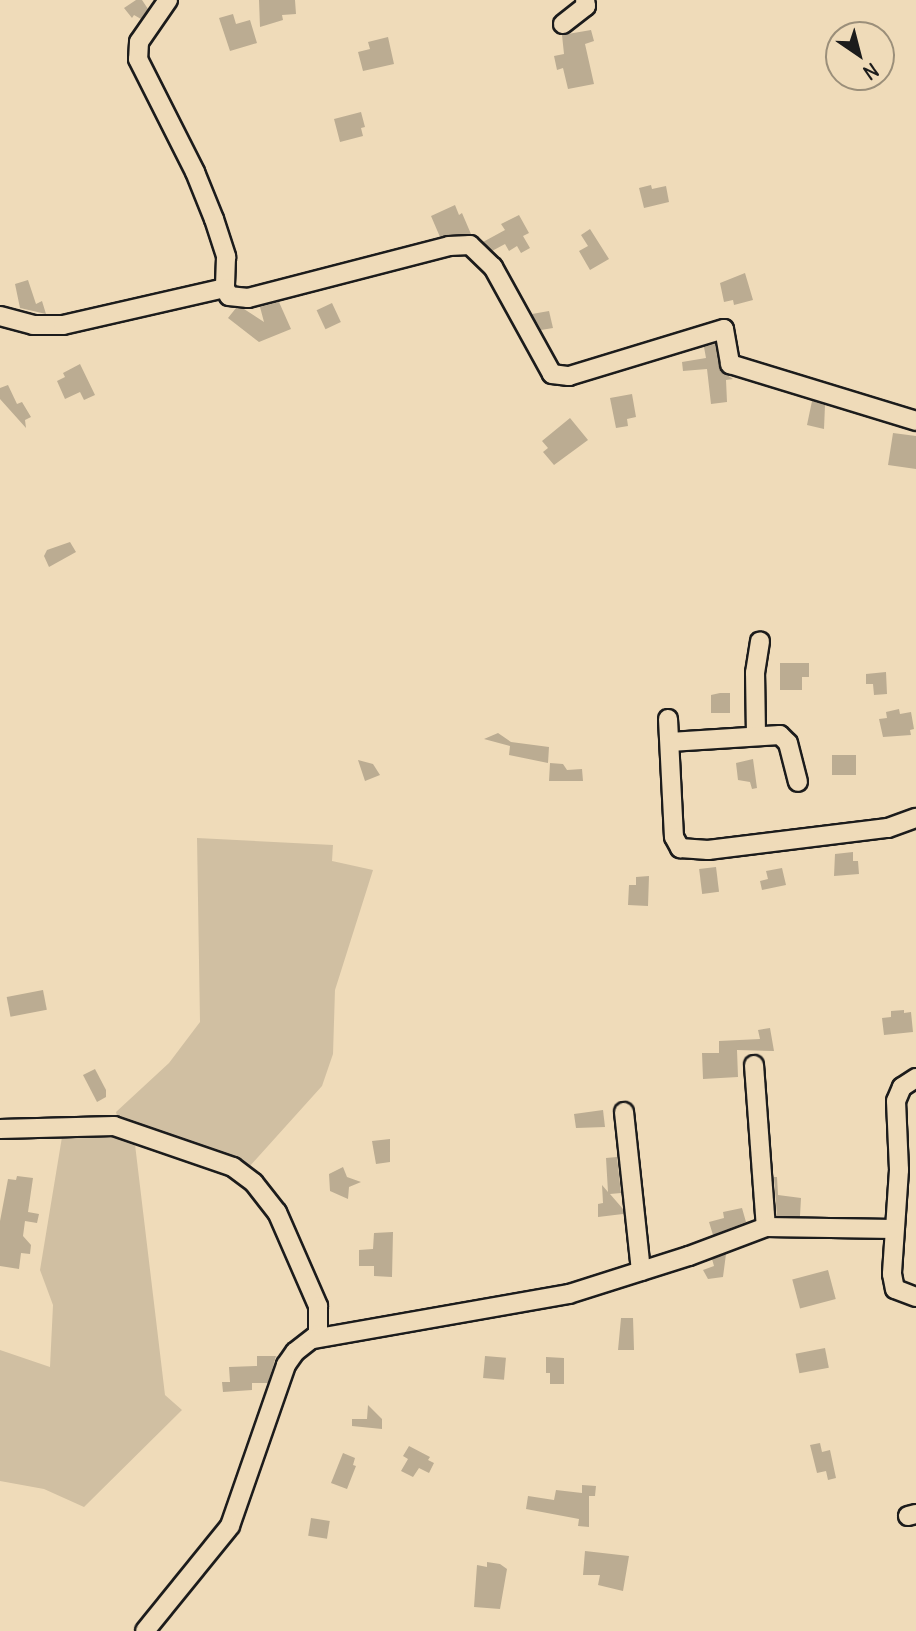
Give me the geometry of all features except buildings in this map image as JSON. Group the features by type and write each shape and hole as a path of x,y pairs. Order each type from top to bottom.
{"street":[{"path":"168,0 139,42 138,59 195,172 214,219 226,257 225,288 229,296 248,298 449,246 470,246 494,267 552,374 569,376 724,329 730,364 916,421"},
{"path":"564,24 586,6 585,0"},
{"path":"0,316 33,325 63,325 225,288"},
{"path":"756,735 755,673 760,641"},
{"path":"668,719 674,837 680,848 708,850 888,828 916,818"},
{"path":"670,742 780,735 788,743 798,782"},
{"path":"754,1065 766,1227"},
{"path":"916,1078 902,1087 896,1101 899,1171 894,1229 894,1284 899,1292 916,1297"},
{"path":"624,1112 641,1271"},
{"path":"0,1129 114,1126 233,1167 254,1183 277,1212 318,1306 318,1334 295,1352 286,1366 230,1526 145,1631"},
{"path":"313,1339 569,1294 766,1227 894,1229"}],"shaded area":[{"path":"197,838 333,845 332,861 373,870 335,990 333,1054 322,1086 249,1167 119,1123 116,1112 169,1063 200,1022"},
{"path":"134,1136 165,1395 182,1410 84,1507 44,1489 0,1481 0,1350 50,1367 53,1305 40,1270 62,1137"}]}
